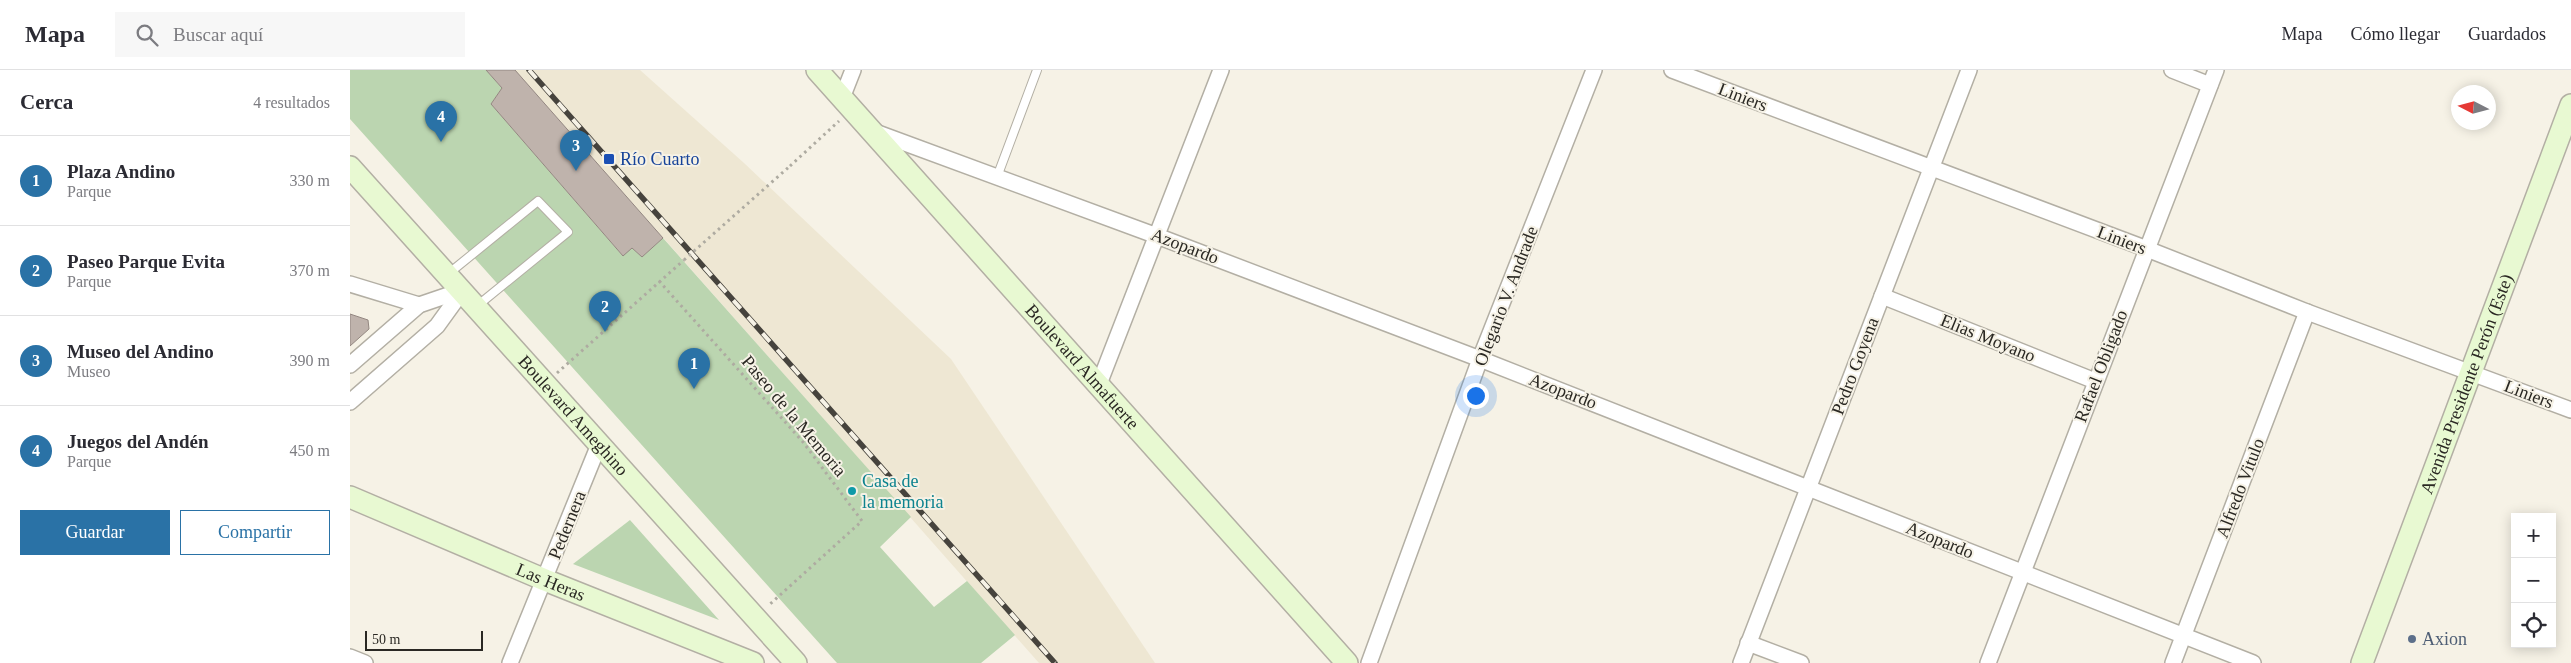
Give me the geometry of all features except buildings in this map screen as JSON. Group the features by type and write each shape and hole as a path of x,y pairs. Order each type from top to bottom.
{"main road":[{"name":"Boulevard Almafuerte","path":"817,70 1347,663"},
{"name":"Avenida Presidente Perón (Este)","path":"2362,663 2571,105"},
{"name":"Boulevard Ameghino","path":"350,167 600,442 796,663"},
{"name":"Las Heras","path":"350,497 545,580 753,663"}],"street":[{"path":"846,104 853,70"},
{"path":"1099,384 1222,70"},
{"name":"Olegario V. Andrade","path":"1369,663 1480,359 1594,70"},
{"name":"Liniers","path":"1672,70 2147,249 2307,312 2571,410"},
{"name":"Pedro Goyena","path":"1741,663 1969,70"},
{"path":"2172,70 2210,85"},
{"name":"Rafael Obligado","path":"1988,663 2216,70"},
{"name":"Azopardo","path":"869,130 1157,236 1480,359 1809,487 2021,574 2253,663"},
{"path":"350,284 419,305"},
{"path":"350,365 419,305 463,290"},
{"path":"352,404 437,326 463,290"},
{"name":"Elias Moyano","path":"1882,296 2095,381"},
{"name":"Alfredo Vitulo","path":"2173,663 2307,312"},
{"name":"Pedernera","path":"510,663 600,442"},
{"path":"1748,643 1801,663"},
{"path":"350,657 365,663"}],"lane":[{"path":"997,177 1037,70"},
{"path":"448,274 538,201 568,232 476,306"}],"path":[{"path":"546,383 790,166 846,104"},
{"name":"Paseo de la Memoria","path":"659,281 803,442 862,521 769,605"}],"shaded area":[{"path":"515,70 640,70 744,163 951,359 1155,663 1039,663"}],"green space":[{"path":"350,70 486,70 502,88 491,104 622,255 632,248 642,257 663,238 911,517 880,547 934,607 967,581 1015,635 981,663 837,663 350,119"},
{"path":"630,520 719,620 573,564"}],"railway":[{"path":"529,70 1055,663"}],"place":[{"name":"Juegos del Andén","path":"441,142"},
{"name":"Río Cuarto","path":"609,159"},
{"name":"Museo del Andino","path":"576,171"},
{"name":"Paseo Parque Evita","path":"605,332"},
{"name":"Plaza Andino","path":"694,389"},
{"name":"Casa de la memoria","path":"852,491"},
{"name":"Axion","path":"2412,639"}]}
